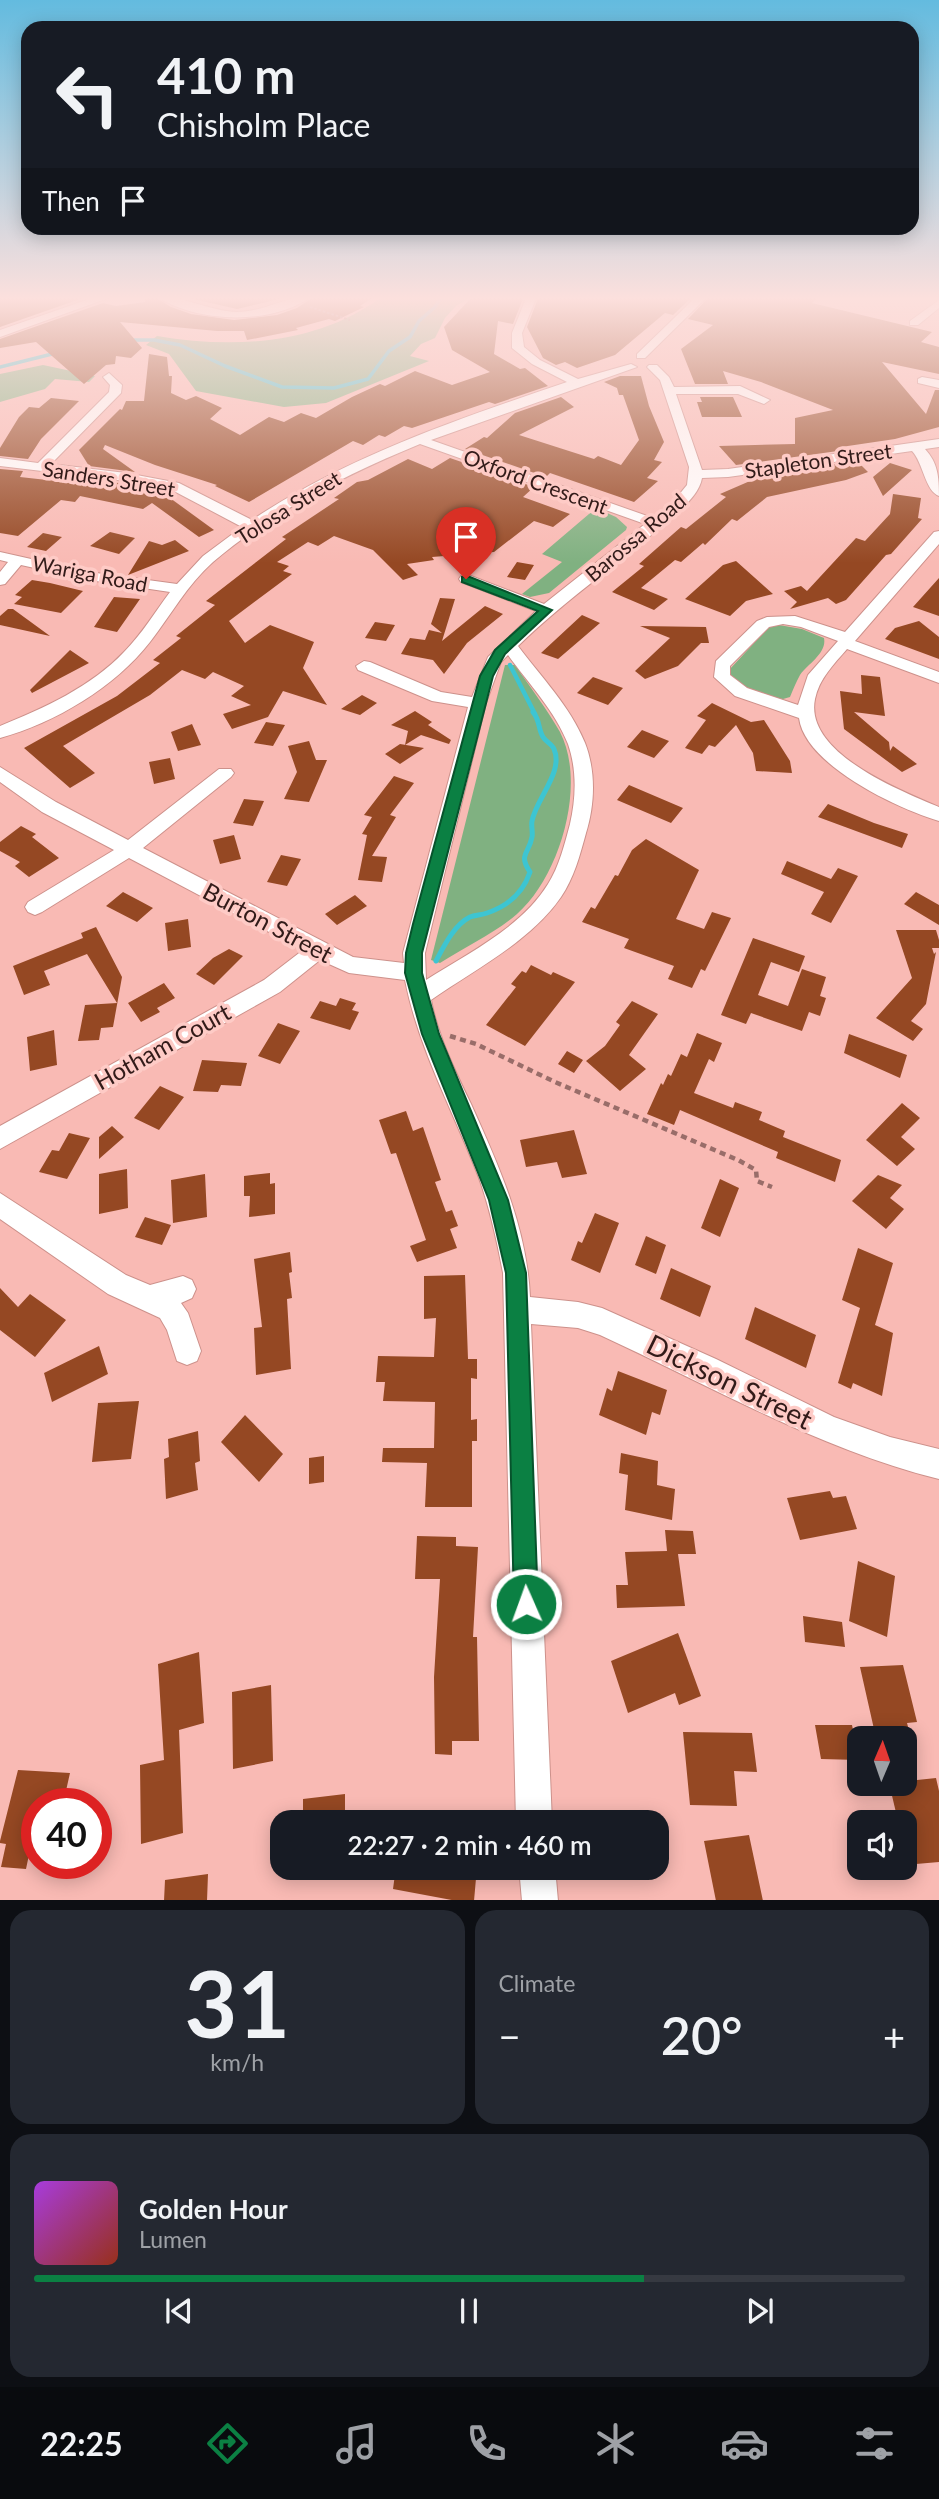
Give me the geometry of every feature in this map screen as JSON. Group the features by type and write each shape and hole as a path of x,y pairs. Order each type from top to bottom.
{"street":[{"path":"41,467 115,393 116,385"},
{"name":"Tolosa Street","path":"0,732 58,706 98,682 140,644 180,589 206,561 252,526 317,485 417,439 569,385"},
{"name":"Barossa Road","path":"534,1810 519,1309 510,1238 499,1200 431,1034 414,973 418,936 478,703 494,660 546,610 691,491 697,474 666,385"},
{"path":"669,391 740,390 764,400"},
{"name":"Oxford Crescent","path":"417,439 654,523"},
{"name":"Stapleton Street","path":"697,474 728,473 939,443"},
{"path":"916,447 926,458 939,490"},
{"name":"Sanders Street","path":"0,462 126,477 174,486 252,526"},
{"path":"939,535 812,681 806,701 806,714 819,740 845,768 882,789 939,814"},
{"name":"Wariga Road","path":"0,556 100,578 180,589"},
{"path":"921,558 939,564"},
{"path":"0,582 18,560"},
{"path":"466,579 546,610"},
{"path":"806,714 777,706 731,687 722,677 722,665 763,624 771,620 804,624 939,678"},
{"path":"419,996 521,926 543,906 561,879 577,831 585,785 577,746 566,723 508,644"},
{"path":"364,666 438,698 478,703"},
{"name":"Burton Street","path":"0,773 49,807 349,965 414,973"},
{"path":"35,907 80,883 166,824 225,773"},
{"name":"Hotham Court","path":"0,1138 272,986 319,949"},
{"path":"0,1205 117,1285 169,1309 178,1323 187,1351"},
{"path":"150,1298 183,1289"},
{"name":"Dickson Street","path":"519,1309 578,1315 602,1322 828,1429 890,1452 939,1464"},
{"path":"538,1880 540,1900"}],"path":[{"path":"431,1034 458,1037 476,1044 555,1082 738,1160 756,1170 757,1181 772,1187"}],"green space":[{"path":"0,385 49,385 45,389 0,402"},
{"path":"191,385 371,385 326,403 284,407 196,391"},
{"path":"596,508 616,517 627,527 626,530 549,593 530,597 522,594 562,562 542,554"},
{"path":"779,625 802,629 824,638 820,653 800,675 790,697 783,699 760,694 744,686 737,682 729,670 769,627"},
{"path":"505,665 515,665 560,732 568,753 570,802 565,828 546,877 517,914 490,934 440,963 431,960"}],"building":[{"path":"146,385 171,385 171,393 186,400 196,396 222,408 210,419 240,435 269,417 284,422 301,413 316,418 379,385 548,386 495,404 489,402 412,428 404,426 385,437 379,435 363,445 353,441 249,502 215,486 217,485 105,445 103,449 135,472 89,466 79,450 122,410 126,401 144,401"},
{"path":"610,385 643,385 664,442 654,460 662,462 647,478 658,481 634,502 550,473 546,477 465,449 484,437 487,438 515,413 561,397 574,407 519,435 594,459 598,456 621,465 639,440 623,395 619,395 617,388"},
{"path":"768,385 901,385 926,414 935,390 939,390 939,427 895,439 841,447 845,450 736,465 719,446 795,444 795,418 833,410"},
{"path":"700,397 733,397 742,417 702,417 697,402 702,402"},
{"path":"51,398 79,401 41,439 28,459 0,456 0,448 19,417 29,407 39,408"},
{"path":"450,458 534,487 523,497 570,514 553,527 534,521 494,552 432,557 434,560 407,564 418,575 403,580 373,550 334,536 318,546 308,542 277,562 289,566 283,571 292,574 229,621 245,643 270,625 314,642 303,668 327,705 283,691 268,717 232,729 223,714 251,705 231,696 244,686 213,672 205,679 182,670 150,695 63,746 95,773 70,788 24,748 117,696 160,663 153,660 181,638 176,636 215,605 206,601 286,539 282,537 339,499 334,498 357,482 368,480 408,459 432,469"},
{"path":"857,461 868,472 846,480 767,497 737,521 732,519 705,545 703,543 681,562 675,560 641,588 668,599 654,610 612,592 644,566 639,564 681,527 686,529 726,497 720,494 750,481 747,477"},
{"path":"890,463 912,470 883,496 873,477"},
{"path":"0,469 23,471 20,477 74,483 79,478 135,485 130,491 142,494 147,487 159,490 214,530 199,537 152,503 143,509 80,496 75,502 61,500 18,536 0,533"},
{"path":"893,494 921,498 918,518 922,519 891,554 886,555 846,600 836,604 828,598 790,609 797,602 784,591 801,586 807,591 856,538 865,541 890,514"},
{"path":"110,532 135,538 119,554 90,546"},
{"path":"43,533 62,537 46,551 27,547"},
{"path":"175,540 189,551 128,575 149,541 162,545"},
{"path":"736,561 773,594 746,601 730,616 685,599 723,565"},
{"path":"517,562 534,565 525,580 507,577"},
{"path":"939,578 939,616 913,607"},
{"path":"32,580 83,591 61,613 14,604 22,597 15,595"},
{"path":"114,597 140,599 117,632 94,627"},
{"path":"440,598 455,599 442,641 485,606 503,614 467,643 444,674 433,660 401,654 410,638 425,640 429,630 442,633 431,624"},
{"path":"8,609 13,609 50,636 0,625 0,616"},
{"path":"582,615 600,623 558,659 541,653"},
{"path":"919,621 939,637 939,659 885,639 895,628"},
{"path":"375,622 395,625 386,641 365,638"},
{"path":"640,626 706,627 709,643 701,643 678,666 645,679 635,671 670,638"},
{"path":"70,650 89,663 32,693 30,690"},
{"path":"861,675 880,677 885,716 854,712 889,742 890,751 893,746 917,764 902,772 844,729 840,691 862,694"},
{"path":"593,677 623,688 608,705 577,693"},
{"path":"362,695 377,703 360,715 341,709"},
{"path":"712,703 751,722 764,720 790,761 792,773 756,771 753,753 736,725 715,747 709,745 702,754 685,748 706,720 697,716"},
{"path":"415,711 432,722 428,725 451,740 449,744 421,735 405,745 408,731 391,725"},
{"path":"266,722 285,725 273,746 254,743"},
{"path":"192,724 201,745 178,751 171,732"},
{"path":"642,730 669,741 654,758 627,747"},
{"path":"309,741 316,760 327,760 309,802 284,799 297,772 288,746"},
{"path":"400,744 424,748 400,764 385,754"},
{"path":"170,758 175,779 154,784 149,762"},
{"path":"394,776 414,783 390,815 396,817 372,856 387,857 382,882 358,880 367,835 362,834 372,817 364,815"},
{"path":"629,785 683,808 671,823 617,800"},
{"path":"244,799 264,801 253,826 233,823"},
{"path":"828,804 908,834 902,848 818,817"},
{"path":"21,826 36,834 32,837 59,858 29,877 15,866 20,862 0,851 0,842"},
{"path":"234,835 241,859 220,864 213,840"},
{"path":"646,839 699,870 676,919 704,929 712,912 731,918 705,971 701,969 692,988 668,979 674,966 624,948 629,939 582,922 591,907 595,909 615,875 618,876 632,850"},
{"path":"281,855 301,859 287,886 267,882"},
{"path":"787,861 831,879 838,868 858,876 831,923 811,914 824,892 781,874"},
{"path":"123,892 153,908 137,922 106,906"},
{"path":"916,892 939,905 939,925 904,904"},
{"path":"355,895 367,906 337,925 325,914"},
{"path":"188,919 191,947 168,951 165,923"},
{"path":"96,927 122,977 113,1027 101,1028 99,1040 78,1041 85,1005 117,1003 87,954 44,971 50,985 24,995 13,966 83,938 81,933"},
{"path":"896,930 936,930 939,940 939,948 932,948 934,954 936,952 926,1004 911,1021 923,1029 913,1041 876,1018 912,978"},
{"path":"753,938 805,956 799,972 771,962 758,995 788,1006 802,969 826,977 820,996 826,998 820,1016 809,1012 802,1031 751,1013 746,1024 721,1015"},
{"path":"229,949 243,956 214,985 196,974 213,958"},
{"path":"531,965 551,975 553,972 575,982 525,1046 486,1025 516,987 511,984 522,971 526,973"},
{"path":"164,983 175,998 157,1008 160,1012 141,1022 128,1003"},
{"path":"340,998 356,1003 352,1010 359,1012 350,1030 310,1018 320,1001 336,1006"},
{"path":"632,1001 658,1014 629,1055 646,1069 620,1091 586,1061 605,1046 620,1025 616,1022"},
{"path":"278,1023 300,1031 280,1064 258,1056"},
{"path":"54,1030 57,1065 30,1071 27,1037"},
{"path":"697,1033 722,1043 714,1062 709,1059 694,1093 733,1108 735,1102 762,1112 759,1120 785,1131 783,1137 841,1160 835,1182 776,1158 778,1152 680,1110 674,1125 647,1114 661,1083 663,1085 668,1074 671,1076 681,1054 687,1057"},
{"path":"849,1034 907,1055 900,1078 844,1053"},
{"path":"567,1051 583,1060 574,1073 558,1064"},
{"path":"202,1060 247,1063 241,1086 221,1085 218,1092 193,1091"},
{"path":"160,1086 184,1097 159,1130 134,1118"},
{"path":"902,1103 920,1118 901,1137 915,1149 897,1166 866,1140"},
{"path":"406,1111 413,1131 423,1127 441,1180 435,1182 446,1212 452,1210 458,1226 450,1229 457,1248 417,1262 410,1246 426,1240 396,1153 391,1154 379,1120"},
{"path":"112,1126 124,1137 99,1159 99,1137"},
{"path":"574,1130 587,1174 562,1178 557,1162 526,1167 520,1140"},
{"path":"69,1133 90,1138 67,1179 39,1172 52,1150 59,1151"},
{"path":"127,1169 128,1208 99,1214 99,1174"},
{"path":"270,1173 270,1184 275,1183 275,1214 249,1217 250,1196 244,1196 244,1176"},
{"path":"205,1174 207,1217 173,1223 171,1180"},
{"path":"878,1175 902,1185 890,1198 904,1209 886,1229 852,1201"},
{"path":"720,1179 739,1188 720,1237 701,1228"},
{"path":"595,1213 619,1223 600,1273 571,1260 578,1241 582,1243"},
{"path":"145,1217 171,1225 162,1245 135,1237"},
{"path":"646,1236 666,1245 656,1274 635,1265"},
{"path":"858,1248 893,1263 875,1325 893,1333 882,1396 853,1383 851,1389 838,1383 860,1308 842,1300"},
{"path":"290,1252 292,1298 287,1299 291,1369 256,1375 254,1328 262,1327 254,1259"},
{"path":"671,1268 711,1286 700,1317 660,1299"},
{"path":"465,1275 468,1359 477,1359 477,1379 471,1378 471,1420 477,1419 477,1441 472,1441 472,1507 425,1507 427,1463 382,1462 383,1448 434,1448 435,1402 383,1401 385,1382 376,1382 378,1356 434,1357 436,1318 424,1319 424,1276"},
{"path":"0,1288 18,1307 30,1294 66,1320 35,1357 0,1330"},
{"path":"755,1307 816,1335 806,1368 745,1339"},
{"path":"99,1346 108,1374 52,1402 44,1373"},
{"path":"618,1371 667,1390 660,1415 652,1412 646,1435 599,1415 607,1388 612,1391"},
{"path":"139,1401 131,1459 92,1462 98,1403"},
{"path":"245,1415 283,1454 259,1482 221,1442"},
{"path":"198,1431 200,1461 195,1463 198,1490 166,1499 164,1459 169,1457 168,1439"},
{"path":"621,1453 658,1461 657,1485 675,1489 672,1520 625,1510 628,1475 619,1473"},
{"path":"324,1456 324,1482 309,1484 309,1458"},
{"path":"830,1491 833,1498 846,1496 857,1529 800,1540 787,1498"},
{"path":"665,1530 693,1531 696,1554 678,1554 685,1606 617,1608 616,1585 628,1585 625,1552 667,1551"},
{"path":"417,1536 456,1537 456,1546 478,1547 473,1637 477,1637 479,1741 452,1741 452,1755 435,1754 434,1677 440,1579 415,1579"},
{"path":"858,1561 895,1576 887,1637 849,1621"},
{"path":"803,1616 842,1622 845,1647 805,1642"},
{"path":"678,1633 701,1696 679,1705 675,1693 628,1713 611,1661"},
{"path":"199,1652 204,1723 179,1730 183,1833 141,1844 140,1765 164,1760 158,1664"},
{"path":"903,1665 917,1722 907,1723 908,1726 873,1726 860,1667"},
{"path":"271,1685 273,1761 233,1769 232,1692"},
{"path":"815,1725 852,1725 847,1726 847,1760 821,1759"},
{"path":"683,1732 752,1733 757,1772 734,1771 737,1806 690,1805"},
{"path":"18,1770 70,1773 67,1788 21,1788 21,1869 1,1867 6,1844 0,1841"},
{"path":"936,1778 939,1791 939,1862 917,1864 917,1810 895,1810 892,1796 917,1796 917,1780"},
{"path":"345,1794 345,1810 303,1810 303,1799"},
{"path":"749,1835 763,1900 716,1900 704,1841"},
{"path":"208,1874 207,1900 164,1900 165,1880"},
{"path":"394,1880 476,1880 474,1900 452,1900 393,1889"}],"waterway":[{"path":"276,385 334,388 347,385"},
{"path":"510,665 535,714"},
{"path":"436,961 459,925 470,917 502,907 519,892 530,872 525,857 531,843 532,821 552,776 556,758 553,747 541,734 533,712"}],"route":[{"path":"466,579 546,610 499,653 487,676 414,953 414,973 431,1034 488,1168 510,1238 519,1309 526,1604"}]}
